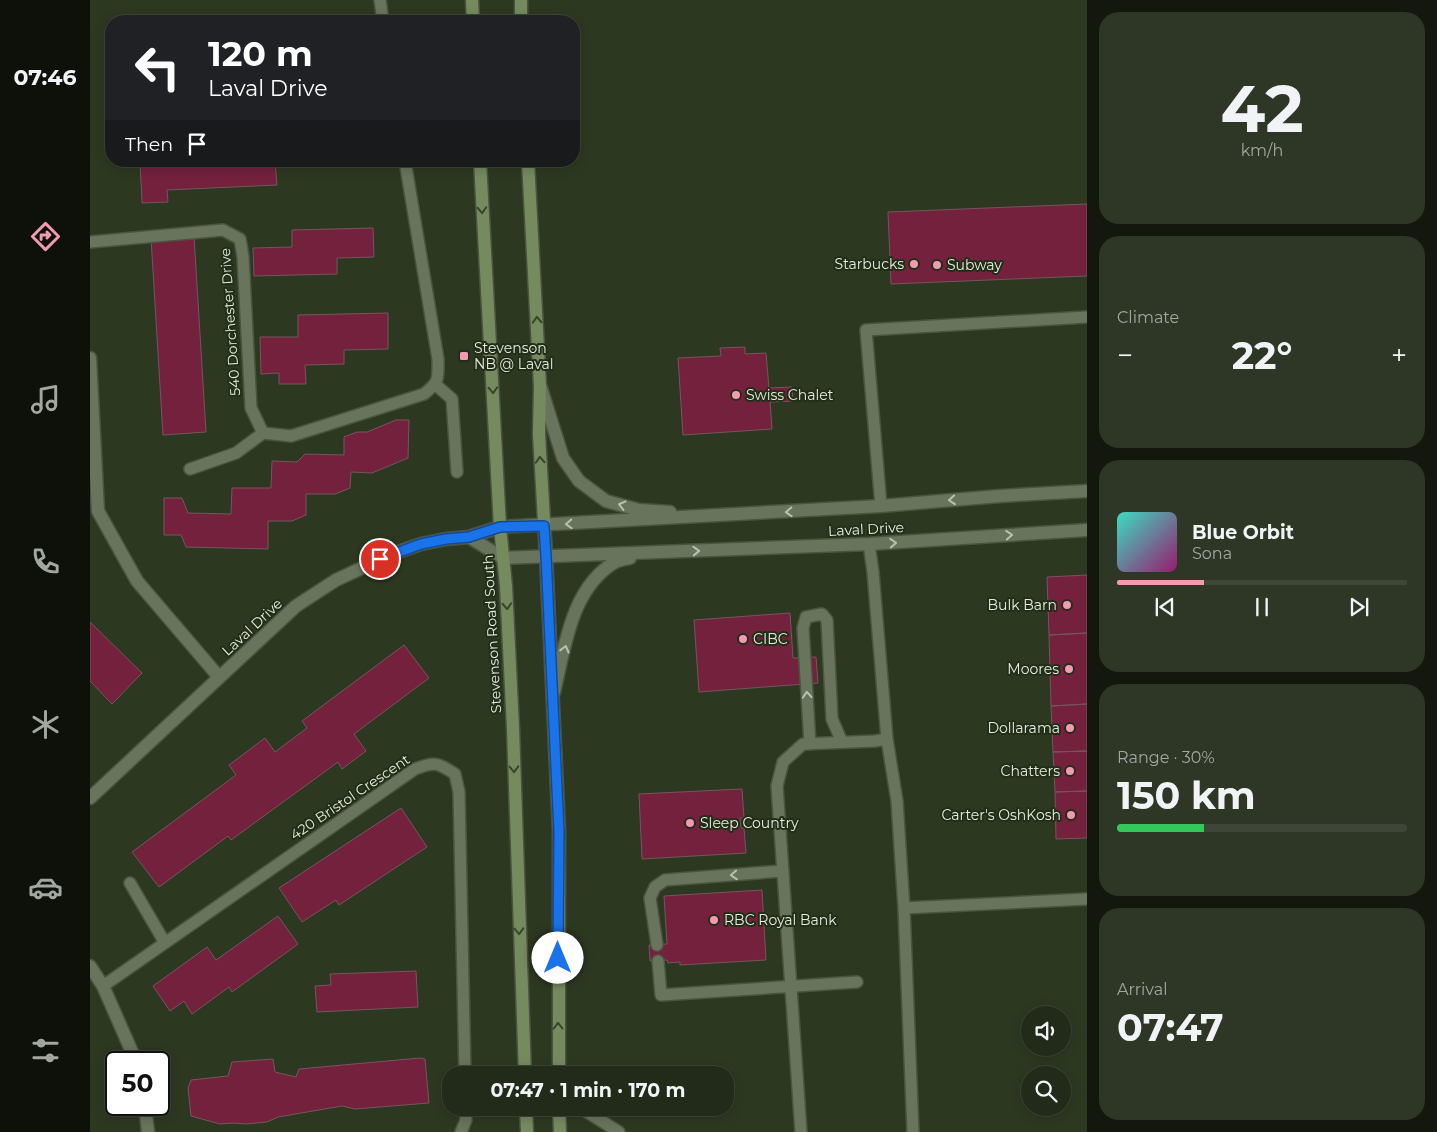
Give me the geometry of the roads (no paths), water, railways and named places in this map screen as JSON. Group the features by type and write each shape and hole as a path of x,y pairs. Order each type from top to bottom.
{"main road":[{"path":"472,0 473,15"},
{"path":"520,0 521,15"},
{"name":"Stevenson Road South","path":"480,167 500,527 506,586 525,1066"},
{"path":"528,167 540,386 539,434 559,831 559,1066"},
{"path":"526,1116 527,1132"},
{"path":"559,1116 560,1132"}],"street":[{"path":"90,358 98,511 137,581 219,677"},
{"name":"Laval Drive","path":"540,386 563,458 579,480 606,501 639,510 722,515"},
{"name":"Laval Drive","path":"90,798 296,606 336,580 392,554 421,544 469,537 500,527 881,506 1087,491"},
{"name":"Laval Drive","path":"503,558 869,544 1087,530"},
{"path":"469,537 503,558"},
{"name":"Laval Drive","path":"553,696 573,617 594,579 616,562 647,553"},
{"path":"90,966 103,986 132,1051"},
{"path":"146,1116 148,1132"}],"lane":[{"path":"380,0 381,15"},
{"path":"190,469 236,453 263,433 291,436 424,394 436,385 438,359 406,167"},
{"name":"540 Dorchester Drive","path":"90,242 223,230 240,239 244,257 251,408 263,433"},
{"path":"881,506 866,330 1087,316"},
{"path":"436,385 452,399 457,472"},
{"path":"869,544 887,739 897,801 904,908 913,1132"},
{"path":"810,744 803,628 806,617 822,614 827,620 832,719 842,742"},
{"path":"801,1132 777,786 783,762 803,744 887,739"},
{"name":"420 Bristol Crescent","path":"103,986 415,769 430,763 442,766 455,774 459,792 465,1066"},
{"path":"657,945 650,898 655,888 665,880 782,871"},
{"path":"130,883 165,943"},
{"path":"904,908 1087,899"},
{"path":"658,961 661,996 857,982"},
{"path":"461,1132 466,1116"},
{"path":"593,1116 619,1132"}],"place":[{"name":"Starbucks","path":"914,264"},
{"name":"Subway","path":"937,265"},
{"name":"Stevenson NB @ Laval","path":"464,356"},
{"name":"Swiss Chalet","path":"736,395"},
{"name":"Bulk Barn","path":"1067,605"},
{"name":"CIBC","path":"743,639"},
{"name":"Moores","path":"1069,669"},
{"name":"Dollarama","path":"1070,728"},
{"name":"Chatters","path":"1070,771"},
{"name":"Carter's OshKosh","path":"1071,815"},
{"name":"Sleep Country","path":"690,823"},
{"name":"RBC Royal Bank","path":"714,920"}]}
